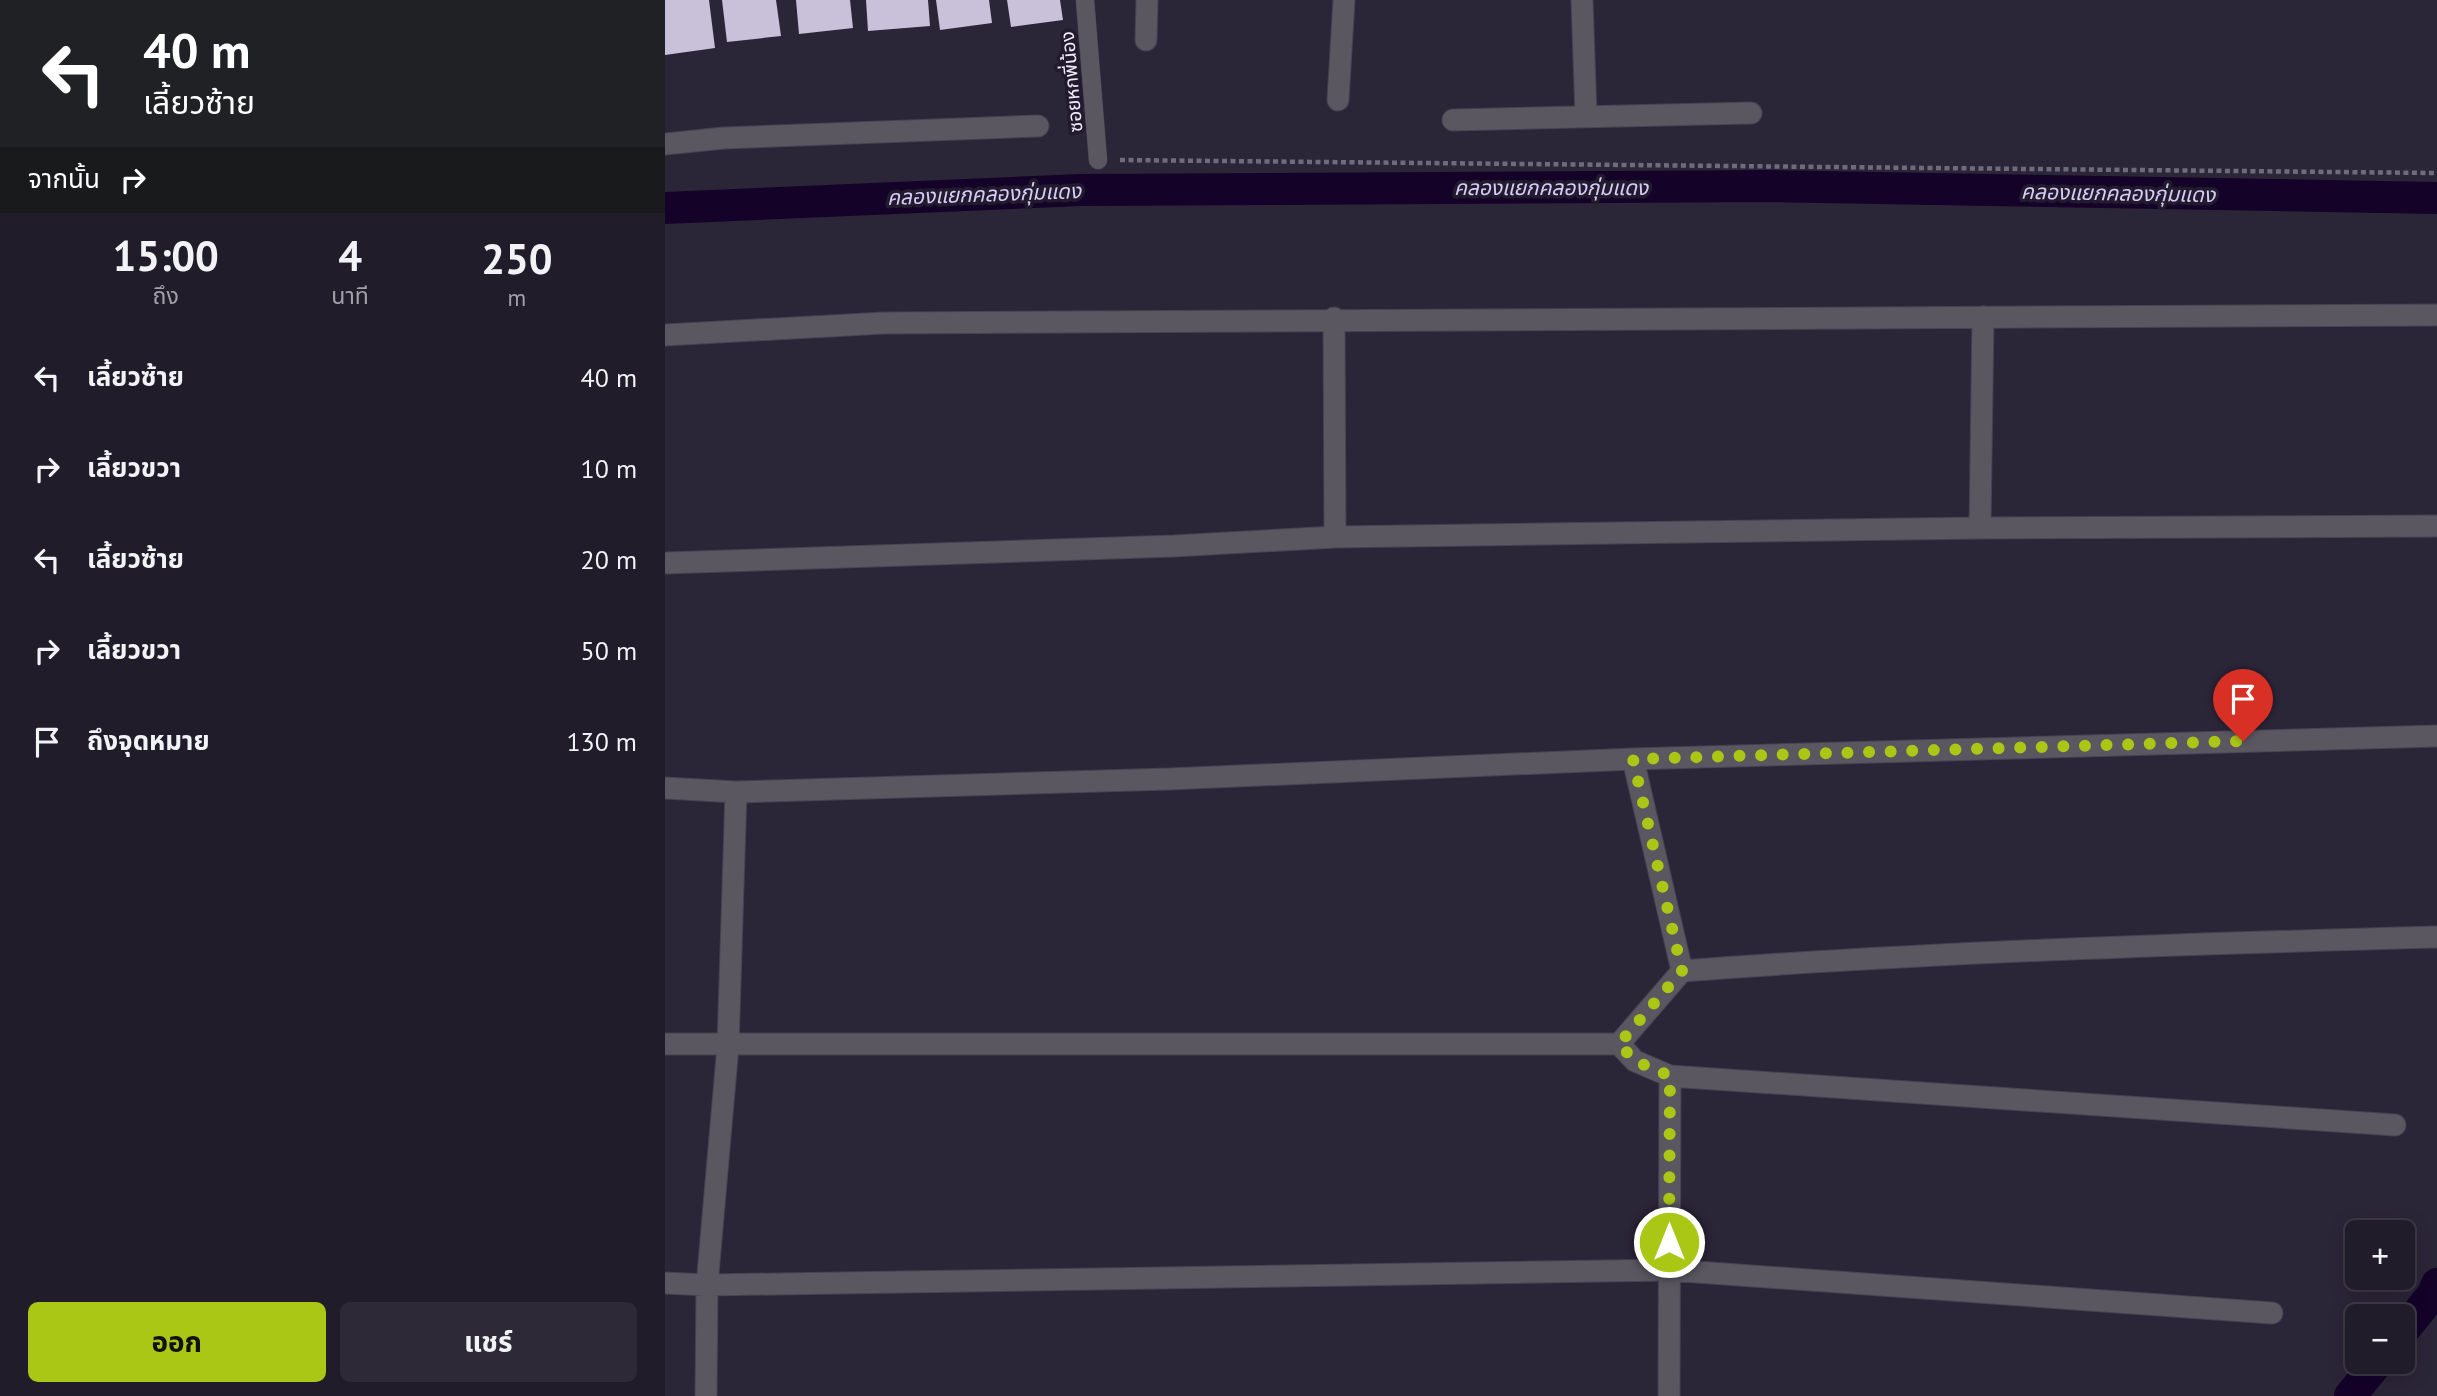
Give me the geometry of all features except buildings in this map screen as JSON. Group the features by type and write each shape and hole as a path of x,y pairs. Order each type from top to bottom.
{"street":[{"path":"1146,40 1147,0"},
{"path":"1338,100 1344,0"},
{"path":"1582,0 1586,114"},
{"path":"1453,120 1586,114 1751,113"},
{"path":"665,145 725,138 1038,126"},
{"path":"665,335 884,323 1334,318 2437,315"},
{"path":"1980,528 1983,317"},
{"path":"1334,318 1335,537"},
{"path":"665,563 1174,546 1335,537 1980,528 2437,526"},
{"path":"665,788 736,792 1169,779 1633,759 2437,736"},
{"path":"1633,759 1682,971"},
{"path":"706,1396 707,1285 729,1046 736,792"},
{"path":"1619,1044 1682,971 1876,956 2076,947 2437,937"},
{"path":"665,1044 1619,1044 1635,1061 1670,1076 2395,1125"},
{"path":"1669,1396 1670,1076"},
{"path":"665,1283 707,1285 1669,1270 2272,1313"}],"lane":[{"name":"ซอยหกพี่น้อง","path":"1085,0 1098,160"}],"path":[{"path":"1098,160 2437,173"}],"waterway":[{"name":"คลองแยกคลองกุ่มแดง","path":"665,208 1081,190 1770,186 2437,198"},
{"path":"2415,1316 2433,1294 2437,1284"},
{"path":"2350,1396 2368,1374"}],"route":[{"path":"1669,1242 1670,1076 1635,1061 1619,1044 1682,971 1633,759 2243,741"}]}
